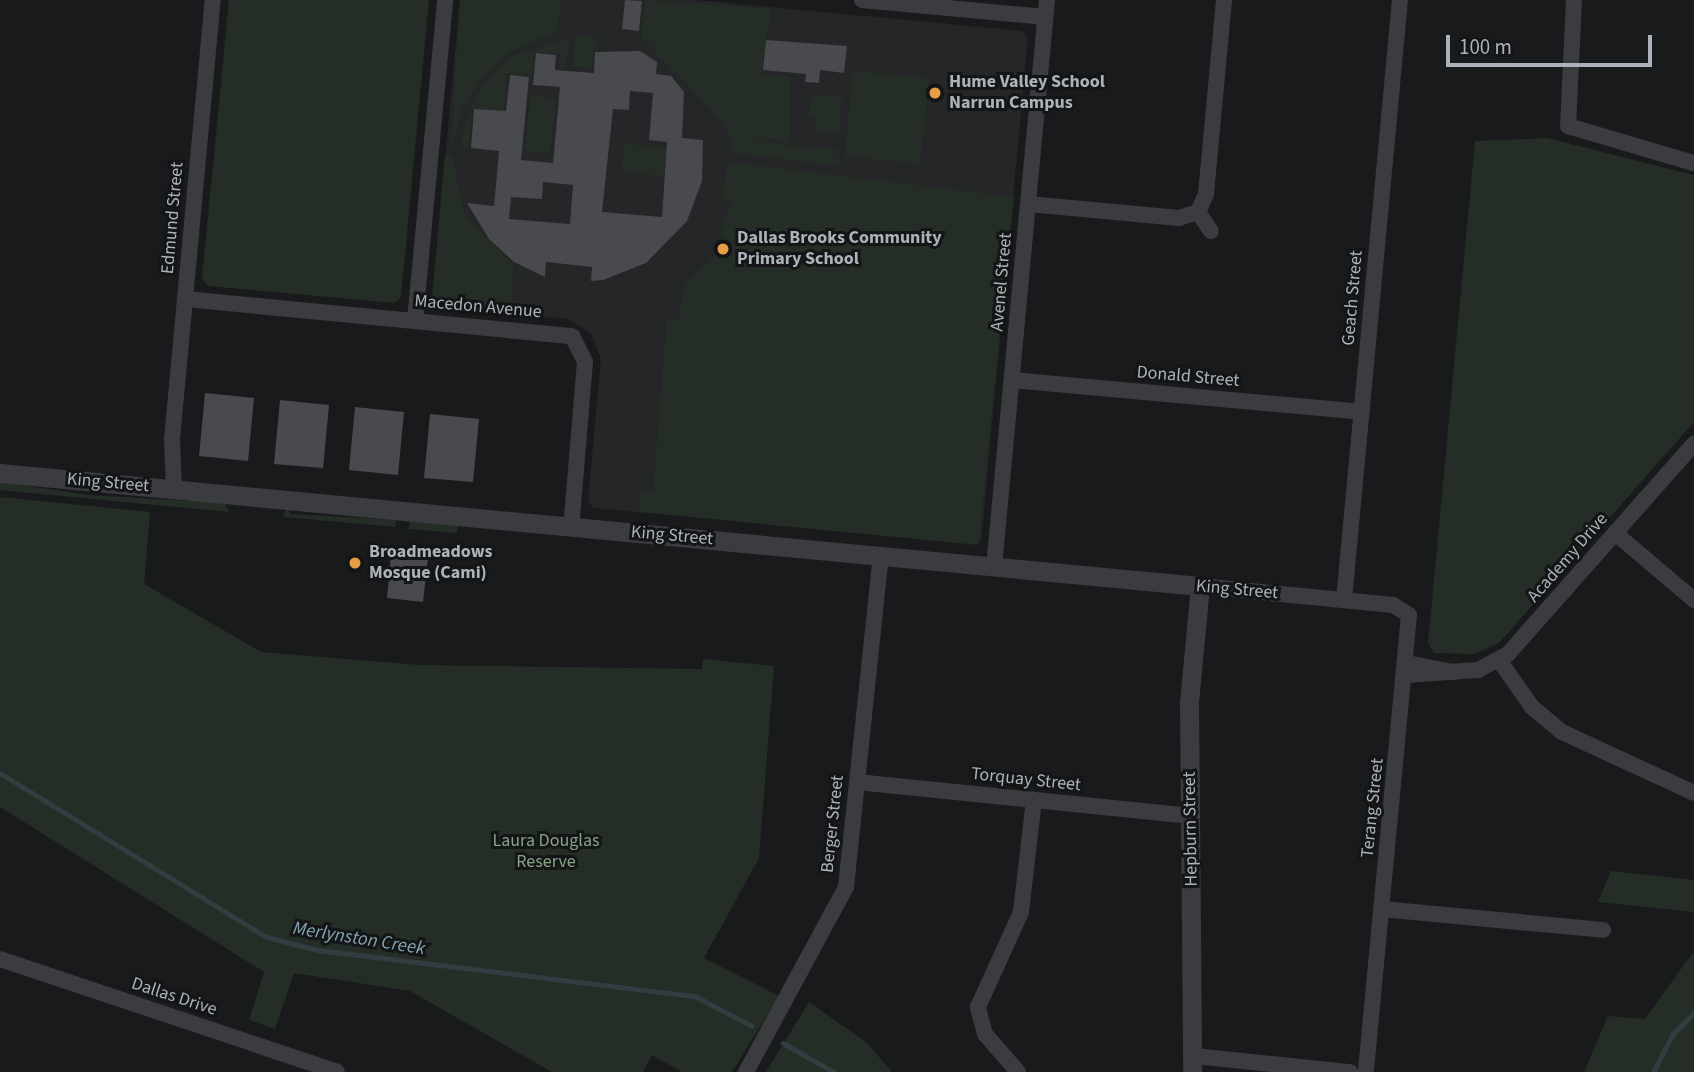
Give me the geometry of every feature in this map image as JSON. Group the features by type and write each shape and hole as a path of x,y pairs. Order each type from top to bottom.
{"street":[{"name":"Edmund Street","path":"168,489 213,0"},
{"path":"415,320 445,0"},
{"path":"862,0 1045,17"},
{"name":"Avenel Street","path":"994,567 1046,0"},
{"path":"1028,204 1179,218 1198,212 1206,194 1224,0"},
{"name":"Geach Street","path":"1344,600 1400,0"},
{"path":"1574,0 1568,126 1694,163"},
{"path":"1198,212 1211,231"},
{"name":"Macedon Avenue","path":"185,299 563,334 580,344 585,362 571,527"},
{"name":"Donald Street","path":"1012,380 1362,412"},
{"name":"Academy Drive","path":"1499,660 1694,444"},
{"name":"King Street","path":"0,473 1344,600"},
{"path":"1615,533 1694,600"},
{"name":"Berger Street","path":"746,1072 843,897 881,556"},
{"name":"Hepburn Street","path":"1193,1064 1189,702 1200,586"},
{"name":"Terang Street","path":"1344,600 1405,610 1406,669 1366,1072"},
{"path":"1406,669 1455,673 1499,660 1532,707 1562,732 1694,793"},
{"name":"Torquay Street","path":"857,782 1191,816"},
{"path":"1018,1072 985,1034 978,1007 1021,912 1034,800"},
{"path":"1382,909 1603,930"},
{"name":"Dallas Drive","path":"0,959 337,1072"},
{"path":"1193,1064 1350,1072"}],"shaded area":[{"name":"Dallas Brooks Community Primary School","path":"460,0 695,0 1022,31 1028,37 981,542 593,508 588,501 601,359 591,333 568,319 438,307 432,300"}],"green space":[{"path":"229,0 429,0 401,297 394,303 208,286 202,279"},
{"path":"460,0 561,0 557,31 509,53 479,81 462,108 451,148"},
{"path":"645,0 771,9 761,75 791,77 789,143 747,134 775,144 840,150 838,166 735,153 724,123 641,37"},
{"path":"575,37 596,37 592,68 573,67"},
{"path":"569,38 566,69 559,68 560,54 534,52 531,75 507,73 504,111 472,108 468,148 460,147 474,99 492,74 516,55"},
{"path":"853,71 929,78 920,164 845,156"},
{"path":"531,95 556,98 550,154 525,151"},
{"path":"812,95 842,97 839,135 815,132 815,116 808,114"},
{"path":"1547,138 1694,175 1694,422 1499,643 1475,654 1434,653 1428,644 1475,141"},
{"path":"624,144 666,147 664,176 622,173"},
{"path":"445,155 452,157 465,216 514,265 509,314 438,307 432,300"},
{"path":"727,162 1014,197 978,545 640,512 641,491 653,492 667,319 678,319 685,283 709,263 723,236 719,233 732,204 723,200"},
{"path":"0,482 88,495 225,503 229,512 0,490"},
{"name":"Laura Douglas Reserve","path":"0,497 150,512 144,584 261,652 420,665 702,669 703,659 774,666 759,858 704,958 779,996 732,1072 682,1072 652,1055 643,1072 552,1072 410,991 294,973 275,1029 249,1020 264,972 0,807"},
{"path":"287,508 291,514 396,520 395,527 283,517"},
{"path":"411,520 458,525 457,533 408,529"},
{"path":"1611,871 1694,880 1694,912 1598,902"},
{"path":"1694,951 1694,1072 1584,1072 1608,1016 1645,1019"},
{"path":"809,1002 866,1042 892,1072 766,1072"}],"building":[{"path":"625,0 642,1 639,31 622,29"},
{"path":"766,40 847,46 844,73 820,70 819,83 805,82 806,74 763,70"},
{"path":"640,51 657,62 656,74 671,76 684,92 682,138 703,140 702,181 687,221 646,263 603,280 591,281 592,267 546,262 545,277 514,262 489,239 467,203 494,206 499,151 471,148 474,109 506,111 510,75 529,77 521,160 553,163 560,87 533,85 536,53 556,55 555,70 594,73 595,52","holes":["630,91 653,93 649,140 667,142 662,217 602,212 613,109 629,110","543,182 573,185 570,224 509,219 511,197 542,199"]},
{"path":"205,393 254,398 248,461 199,456"},
{"path":"280,400 329,405 323,468 274,464"},
{"path":"355,407 404,412 398,475 349,470"},
{"path":"430,414 479,419 473,482 424,478"},
{"path":"392,546 429,549 423,602 387,598"}],"waterway":[{"name":"Merlynston Creek","path":"0,773 267,937 318,950 695,996 752,1026"},
{"name":"Merlynston Creek","path":"1653,1072 1673,1034 1694,1013"},
{"name":"Merlynston Creek","path":"783,1043 834,1072"}],"place":[{"name":"Hume Valley School Narrun Campus","path":"935,93"},
{"name":"Dallas Brooks Community Primary School","path":"723,249"},
{"name":"Broadmeadows Mosque (Cami)","path":"355,563"}]}
